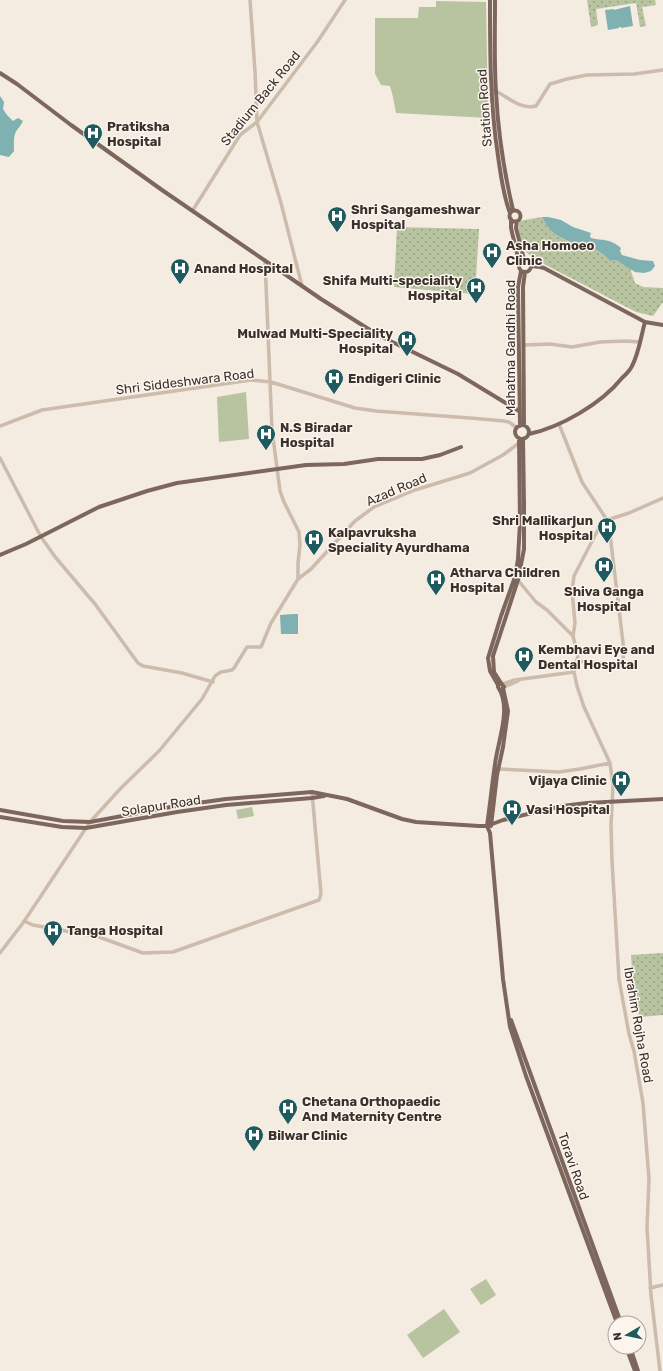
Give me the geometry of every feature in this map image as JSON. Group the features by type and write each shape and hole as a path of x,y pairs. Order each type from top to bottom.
{"main road":[{"name":"Station Road","path":"490,0 493,124 506,203 512,212"},
{"name":"Station Road","path":"495,0 496,91 498,123 512,212"},
{"path":"0,74 17,84 71,125 302,286 371,331 458,374 519,411"},
{"path":"531,266 529,270 523,271 519,268 511,228 512,212 516,210 520,213 519,219 516,221 516,228 524,259 528,261 531,266 544,268 645,322 663,325"},
{"path":"511,219 516,221"},
{"path":"519,262 524,259"},
{"name":"Mahatma Gandhi Road","path":"520,426 524,345 523,271"},
{"name":"Mahatma Gandhi Road","path":"520,426 518,287 523,271"},
{"path":"521,438 528,436 529,434 540,432 571,418 600,399 616,386 632,366 645,322"},
{"path":"489,825 508,711 502,686 490,672 488,658 501,616 516,578 524,548 521,438 516,433 520,426 528,429 529,434"},
{"path":"516,578 520,539 519,443 521,438"},
{"path":"0,555 41,537 99,508 140,493 177,482 306,465 344,464 378,459 422,459 440,455 461,447"},
{"path":"489,825 495,759 501,738 504,714 502,686"},
{"name":"Solapur Road","path":"0,810 63,821 90,822 176,806 226,799 312,792 347,799 402,820 479,826 489,825 518,816 562,806 587,803 663,799"},
{"name":"Solapur Road","path":"0,816 62,827 86,828 226,805 312,798 326,795"},
{"name":"Toravi Road","path":"489,825 510,1026 526,1076 614,1315"},
{"name":"Toravi Road","path":"509,1016 514,1025 618,1315"},
{"path":"629,1355 635,1371"},
{"path":"633,1355 638,1371"}],"street":[{"path":"250,0 257,122 281,203 302,286"},
{"name":"Stadium Back Road","path":"193,210 240,135 257,122 346,0"},
{"path":"491,89 517,104 528,108 536,106 550,84 566,79 587,75 634,74 663,70"},
{"path":"0,953 24,921 90,822 121,788 159,751 202,699 218,674 232,670 247,647 261,647 271,623 298,579 300,537 280,491 272,430 265,260"},
{"path":"524,345 550,344 572,347 600,342 640,342"},
{"name":"Shri Siddeshwara Road","path":"0,426 42,410 251,380 271,382 355,408 504,421 520,426"},
{"path":"559,424 582,482 607,520 609,526 624,651 622,665 576,661"},
{"name":"Azad Road","path":"298,579 311,569 355,521 374,507 415,490 470,473 503,455 519,443"},
{"path":"0,458 41,537 56,558 95,604 138,663 142,666 182,673 213,682"},
{"path":"502,686 518,680 574,672 578,656 573,636 576,623 572,591 574,576 602,524 607,520 629,513 663,498"},
{"path":"516,578 536,602 547,610 573,636"},
{"name":"Ibrahim Rojha Road","path":"574,672 584,706 610,763 613,785 611,826 612,861 619,980 643,1103 648,1149 649,1179 647,1227 650,1288 660,1371"},
{"path":"498,769 559,772 610,763"},
{"path":"24,921 34,925 99,937 143,953 166,953 173,952 319,900 321,894 312,792"},
{"path":"650,1288 663,1285"}],"green space":[{"path":"587,0 655,0 656,5 642,7 646,26 640,27 636,3 596,9 598,25 591,27"},
{"path":"436,1 486,2 488,118 396,113 390,86 381,85 375,74 375,18 418,18 419,7 436,7"},
{"path":"542,217 548,228 555,235 576,244 585,245 599,252 610,261 616,260 630,268 635,283 643,287 663,288 663,302 653,316 636,312 542,263 526,252 522,247 520,240 519,221"},
{"path":"397,227 479,229 475,294 394,287"},
{"path":"246,392 249,439 219,442 217,397"},
{"path":"252,807 254,816 238,819 236,810"},
{"path":"663,953 663,1015 640,1017 634,999 631,955"},
{"path":"486,1279 496,1295 481,1305 470,1289"},
{"path":"444,1309 460,1332 423,1358 407,1335"}],"water":[{"path":"630,6 633,26 619,27 608,30 605,10 614,10"},
{"path":"0,96 4,102 3,109 7,115 13,121 18,118 23,121 16,132 14,151 9,157 0,155"},
{"path":"542,217 561,220 573,227 591,233 591,238 610,241 621,248 620,251 622,255 640,260 653,261 655,266 651,271 644,273 635,272 616,260 610,261 604,255 590,247 576,244 556,235 545,223"},
{"path":"298,614 298,634 281,634 280,615"}],"place":[{"name":"Pratiksha Hospital","path":"93,150"},
{"name":"Shri Sangameshwar Hospital","path":"337,233"},
{"name":"Asha Homoeo Clinic","path":"492,269"},
{"name":"Anand Hospital","path":"180,285"},
{"name":"Shifa Multi-speciality Hospital","path":"476,304"},
{"name":"Mulwad Multi-Speciality Hospital","path":"407,357"},
{"name":"Endigeri Clinic","path":"334,395"},
{"name":"N.S Biradar Hospital","path":"266,451"},
{"name":"Shri Mallikarjun Hospital","path":"607,544"},
{"name":"Kalpavruksha Speciality Ayurdhama","path":"314,556"},
{"name":"Shiva Ganga Hospital","path":"604,583"},
{"name":"Atharva Children Hospital","path":"436,596"},
{"name":"Kembhavi Eye and Dental Hospital","path":"524,673"},
{"name":"Vijaya Clinic","path":"621,797"},
{"name":"Vasi Hospital","path":"512,826"},
{"name":"Tanga Hospital","path":"53,947"},
{"name":"Chetana Orthopaedic And Maternity Centre","path":"288,1125"},
{"name":"Bilwar Clinic","path":"254,1152"}]}
